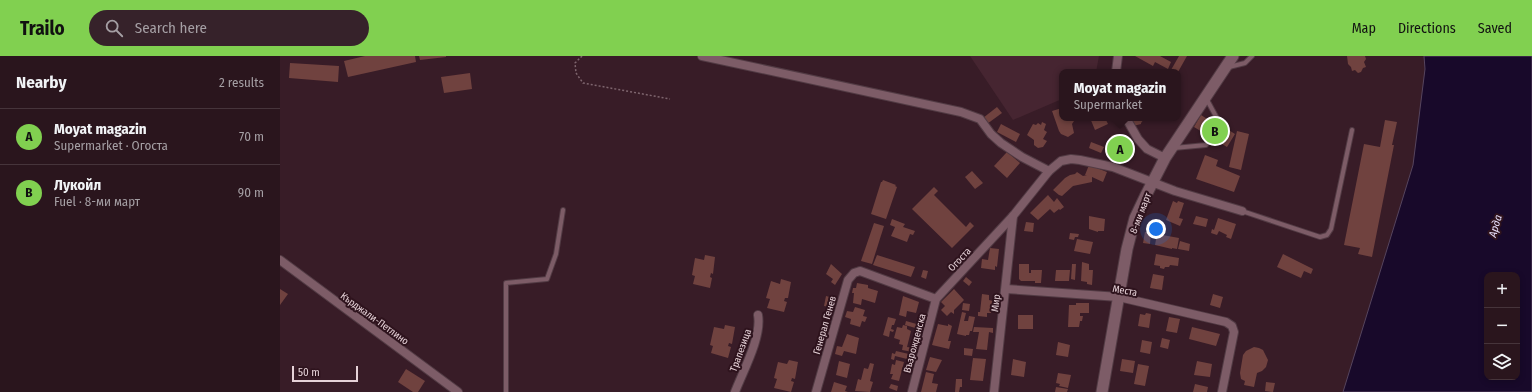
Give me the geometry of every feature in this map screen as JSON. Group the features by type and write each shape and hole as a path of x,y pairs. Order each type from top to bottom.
{"main road":[{"name":"8-ми март","path":"1102,392 1127,249 1136,218 1165,158 1233,56"}],"street":[{"path":"702,56 962,112 980,119 991,134 1001,143 1022,157 1049,171"},
{"path":"1116,69 1118,56"},
{"path":"1128,121 1138,139 1147,149 1165,158"},
{"name":"Огоста","path":"936,299 1013,216 1049,171 1061,161 1070,159 1080,160 1113,167 1175,191 1242,211"},
{"name":"Мир","path":"994,392 1013,216"},
{"name":"Кърджали-Петлино","path":"280,260 458,392"},
{"name":"Генерал Генев","path":"816,392 848,280 854,273 860,271 936,299"},
{"name":"Места","path":"1006,289 1119,297 1226,322 1232,326 1234,332 1222,392"},
{"name":"Възрожденска","path":"912,392 936,299"},
{"name":"Трапезица","path":"735,392 758,333 758,315"}],"lane":[{"path":"1226,67 1245,64 1252,56"},
{"path":"1172,148 1206,145 1219,122 1205,98"},
{"path":"1242,211 1320,237 1327,235 1331,230 1352,130"},
{"path":"506,392 506,283 547,279 556,254 563,210"}],"path":[{"path":"582,56 575,63 576,73 583,83 670,99"}],"shaded area":[{"path":"970,56 1099,56 1097,69 1059,69 1059,100 1013,120"}],"water":[{"name":"Арда","path":"1424,56 1532,56 1532,392 1343,392 1413,165 1425,69"}],"building":[{"path":"365,56 415,56 416,62 348,77 344,61"},
{"path":"419,56 446,56 446,57 420,60"},
{"path":"1135,56 1160,56 1171,62 1168,69 1155,62 1153,66"},
{"path":"1179,56 1187,56 1180,69 1172,69"},
{"path":"1347,56 1365,56 1366,59 1364,62 1366,67 1358,73 1355,70 1352,71 1348,64"},
{"path":"290,63 339,66 338,82 289,78"},
{"path":"470,73 472,89 444,93 441,77"},
{"path":"997,107 1002,113 987,124 983,118"},
{"path":"1059,109 1059,121 1074,121 1072,124 1074,133 1068,137 1061,134 1052,111"},
{"path":"1201,115 1226,131 1227,129 1235,134 1227,147 1194,127"},
{"path":"1385,120 1397,122 1392,145 1394,145 1372,257 1358,254 1360,248 1344,245 1364,144 1380,147"},
{"path":"1091,121 1106,121 1108,124 1095,130"},
{"path":"1131,121 1142,121 1141,124 1133,126"},
{"path":"1042,122 1046,124 1044,130 1047,132 1043,139 1047,141 1043,147 1038,148 1034,145 1034,140 1027,135 1033,124 1036,125 1038,123 1041,125"},
{"path":"1001,124 1020,134 1016,142 997,132"},
{"path":"1237,131 1249,134 1241,170 1229,167"},
{"path":"1112,135 1125,140 1119,157 1105,152"},
{"path":"1091,142 1104,147 1101,153 1089,148"},
{"path":"1007,152 1020,163 1007,178 994,166"},
{"path":"1205,155 1218,160 1216,166 1240,176 1234,192 1196,179"},
{"path":"1089,165 1107,172 1103,182 1092,177 1092,182 1073,186 1062,196 1053,190 1070,175 1077,172 1083,176 1087,175 1085,175"},
{"path":"972,171 983,183 975,189 965,177"},
{"path":"883,180 896,185 895,186 897,187 886,219 871,214 881,182"},
{"path":"934,187 938,191 934,195 966,227 970,222 974,226 952,248 912,209"},
{"path":"1048,195 1054,202 1057,198 1064,207 1054,213 1050,209 1038,220 1030,213"},
{"path":"1173,201 1177,203 1178,201 1184,203 1179,218 1183,219 1180,226 1166,220"},
{"path":"1089,216 1105,219 1104,231 1098,232 1089,229"},
{"path":"1196,216 1208,219 1206,227 1193,224"},
{"path":"1218,218 1236,224 1231,239 1219,231 1217,235 1211,233 1212,229 1214,230"},
{"path":"892,219 905,224 903,227 915,231 913,235 910,234 907,242 891,236 895,227 890,225"},
{"path":"1026,222 1034,223 1033,232 1024,231"},
{"path":"874,223 884,226 872,264 861,261"},
{"path":"1145,232 1151,233 1150,244 1143,243"},
{"path":"1070,233 1079,234 1074,240 1069,239"},
{"path":"1157,234 1179,238 1177,249 1155,245"},
{"path":"1077,239 1093,242 1090,254 1074,251"},
{"path":"1180,241 1190,244 1189,251 1178,249"},
{"path":"990,248 999,249 997,267 995,266 995,270 981,268 982,259 988,260"},
{"path":"1156,254 1179,258 1178,266 1170,265 1164,269 1160,268 1160,266 1154,265"},
{"path":"1283,254 1313,269 1311,274 1304,271 1301,278 1277,267"},
{"path":"705,255 715,257 713,274 711,273 710,277 712,278 710,288 693,284 695,276 692,275 695,258 704,260"},
{"path":"877,255 915,267 911,277 873,265"},
{"path":"1082,262 1089,264 1089,270 1093,270 1092,285 1081,281"},
{"path":"831,264 842,274 835,285 831,282 833,279 826,274"},
{"path":"1019,264 1029,264 1029,273 1031,273 1031,270 1042,270 1041,283 1035,283 1035,281 1021,281 1019,279"},
{"path":"1072,264 1076,264 1075,280 1071,279"},
{"path":"923,270 928,271 926,279 921,277"},
{"path":"1056,270 1070,270 1069,281 1055,281"},
{"path":"1153,274 1164,276 1162,290 1150,288"},
{"path":"966,277 972,282 969,286 963,281"},
{"path":"781,279 791,282 788,298 785,298 784,301 787,302 784,312 767,308 770,299 766,298 771,281 780,284"},
{"path":"857,283 868,285 868,288 878,291 875,303 862,299 861,305 853,303 853,288 856,288"},
{"path":"280,289 288,294 280,305"},
{"path":"954,289 964,300 954,310 954,314 951,312 947,316 941,310 945,306 941,302"},
{"path":"982,294 989,295 989,300 993,301 991,313 987,313 987,317 978,316 978,312 980,312"},
{"path":"1213,294 1223,297 1220,308 1210,305"},
{"path":"826,296 833,298 831,307 824,306"},
{"path":"903,296 919,302 916,313 907,311 906,317 899,315"},
{"path":"963,303 970,304 969,311 962,310"},
{"path":"1076,303 1089,303 1089,313 1080,313 1080,316 1083,316 1079,327 1068,327 1069,305 1076,305"},
{"path":"855,307 865,310 863,316 867,317 865,322 862,321 860,327 850,324 851,319 845,317 847,311 853,312"},
{"path":"962,312 966,313 964,321 968,321 969,316 975,317 972,331 970,331 969,335 966,336 957,334"},
{"path":"1146,313 1151,314 1149,328 1138,326 1140,314 1145,315"},
{"path":"1018,315 1033,315 1033,329 1018,329"},
{"path":"888,317 896,319 891,329 894,330 893,332 890,331 889,337 883,335"},
{"path":"1169,317 1180,319 1177,333 1166,331"},
{"path":"906,321 920,325 919,329 905,325"},
{"path":"938,324 948,326 948,324 952,326 948,341 951,341 949,349 932,345"},
{"path":"725,325 735,327 732,344 729,343 728,346 731,347 728,358 711,353 713,346 710,345 714,327 724,329"},
{"path":"903,325 907,326 907,329 911,331 907,347 914,348 913,352 902,350 903,345 899,344 900,340 894,338 897,327 902,328"},
{"path":"974,327 993,328 993,333 989,332 987,350 976,349 979,332 973,332"},
{"path":"1192,327 1220,334 1216,346 1189,339"},
{"path":"847,334 859,338 856,354 844,351 842,356 835,354 837,346 842,347"},
{"path":"1162,338 1170,340 1168,349 1160,347"},
{"path":"1142,340 1152,342 1150,354 1140,352"},
{"path":"1058,342 1070,345 1068,357 1056,355"},
{"path":"1254,347 1263,350 1268,360 1266,367 1257,373 1254,387 1244,385 1245,381 1241,379 1240,373 1243,355 1246,351"},
{"path":"964,348 973,349 972,356 964,355"},
{"path":"896,351 913,355 911,360 895,356 894,360 891,359 892,353 895,354"},
{"path":"930,357 942,360 936,372 926,370"},
{"path":"973,358 986,359 983,381 970,380"},
{"path":"1013,359 1026,362 1024,377 1011,375"},
{"path":"1122,359 1135,361 1133,373 1120,371"},
{"path":"789,360 798,362 795,379 792,378 791,381 794,382 791,392 774,388 777,379 774,378 778,362 787,364"},
{"path":"896,360 904,362 899,381 891,379 893,374 890,374 892,364 895,365"},
{"path":"839,361 850,364 847,378 836,375"},
{"path":"1197,361 1212,364 1210,377 1194,375"},
{"path":"870,363 874,364 870,381 873,382 870,392 855,391 858,379 861,380 864,368 868,369"},
{"path":"1138,364 1149,366 1145,386 1134,384"},
{"path":"406,369 425,381 418,392 413,392 398,382"},
{"path":"926,372 934,374 932,383 938,384 936,392 921,392"},
{"path":"1058,373 1071,375 1068,388 1059,386 1060,384 1056,383"},
{"path":"956,379 962,379 962,387 960,387 959,392 955,392"},
{"path":"834,382 847,386 845,391 848,392 831,392"},
{"path":"1266,382 1275,383 1273,392 1265,391"},
{"path":"891,384 898,386 897,391 889,388"},
{"path":"1195,384 1208,387 1207,392 1193,392"},
{"path":"1056,387 1068,389 1067,392 1055,392"}],"place":[{"name":"Лукойл","path":"1215,131"},
{"name":"Moyat magazin","path":"1120,149"}]}
